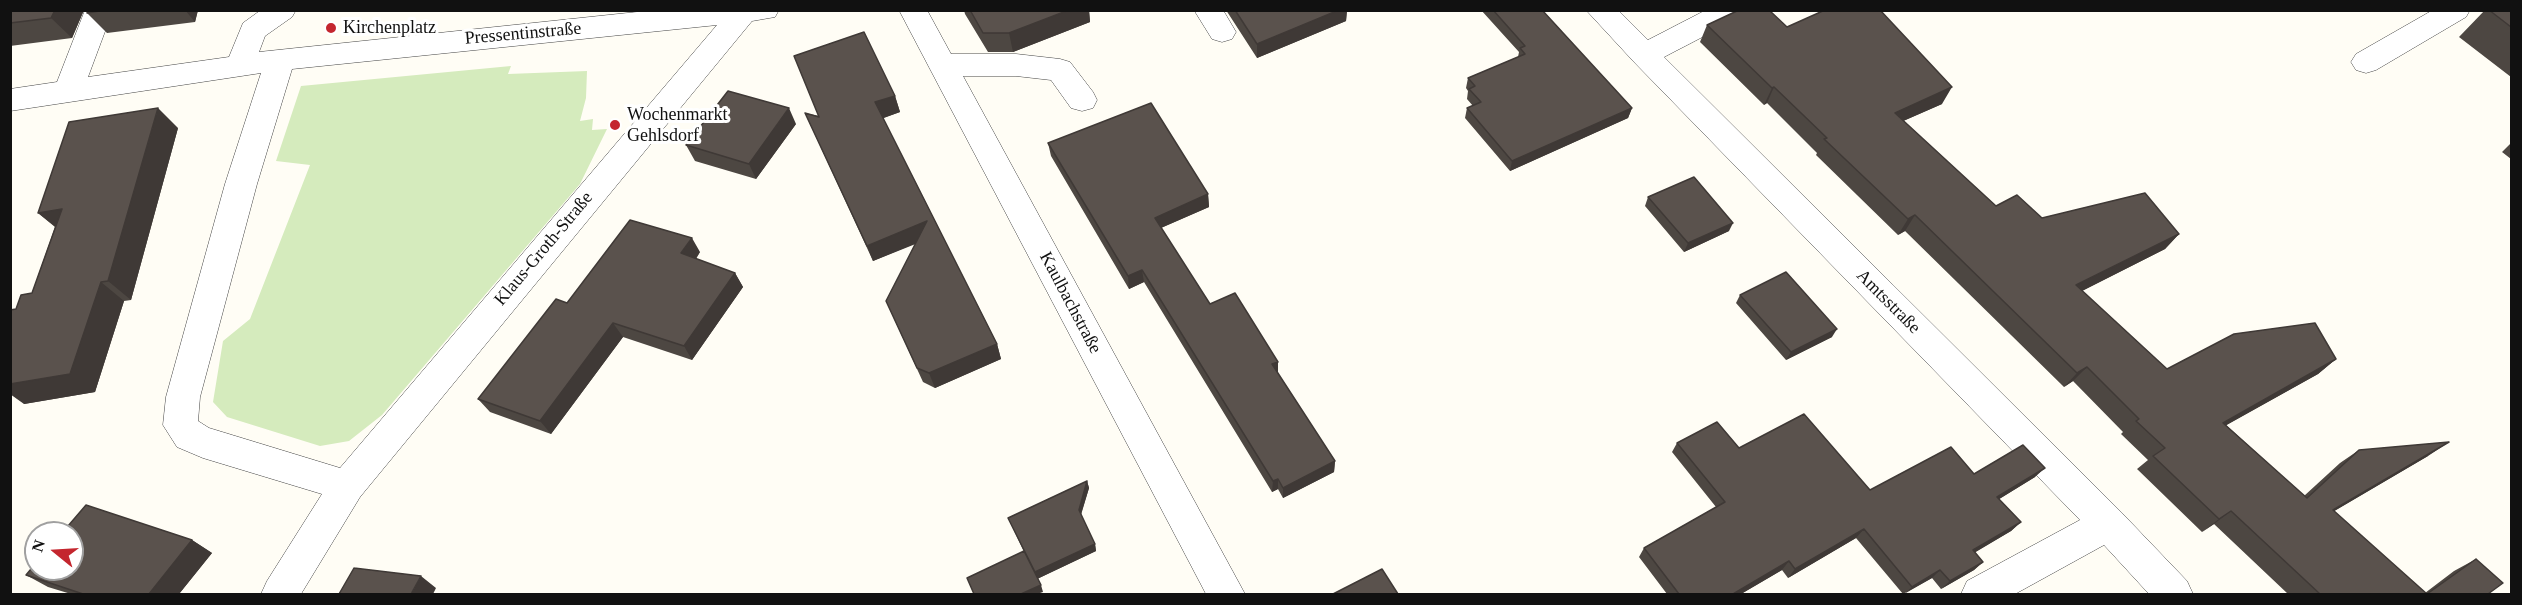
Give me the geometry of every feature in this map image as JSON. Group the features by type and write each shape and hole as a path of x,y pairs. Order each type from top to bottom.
{"street":[{"path":"68,92 99,10"},
{"path":"240,66 252,30 282,10"},
{"name":"Kaulbachstraße","path":"913,10 1226,594"},
{"name":"Amtsstraße","path":"1600,10 2108,524 2174,594"},
{"path":"1644,55 1731,10"},
{"path":"2366,62 2457,10"},
{"name":"Pressentinstraße","path":"10,100 280,60 459,40 754,12"},
{"name":"Klaus-Groth-Straße","path":"280,594 347,486 754,12"},
{"path":"280,60 242,184 183,397 180,425 189,436 203,442 347,486"},
{"path":"942,65 1016,65 1060,70 1082,100"},
{"path":"1980,594 2108,524"}],"green space":[{"name":"Kirchenplatz","path":"511,66 508,74 587,71 586,98 580,121 593,119 592,130 607,129 580,184 382,415 349,441 320,446 227,417 213,402 223,341 250,319 310,165 276,161 301,86"}],"building":[{"path":"10,10 55,10 51,18 10,23"},
{"path":"88,10 106,10 87,13"},
{"path":"970,10 1069,10 1009,33 983,33"},
{"path":"1235,10 1339,10 1257,44"},
{"path":"1493,10 1542,10 1632,108 1512,161 1467,108 1481,102 1469,89 1475,86 1468,78 1525,54 1520,48 1525,46"},
{"path":"1739,10 1769,10 1787,27 1825,10 1880,10 1952,87 1895,113 1996,206 2017,195 2042,218 2145,193 2179,234 2076,285 2167,369 2234,334 2315,323 2336,359 2223,423 2307,498 2359,450 2449,442 2333,510 2427,594 2320,594 2231,511 2219,519 2153,456 2165,448 2136,421 2139,419 2087,367 2077,373 1915,215 1908,219 1824,139 1827,138 1707,25"},
{"path":"2489,10 2511,10 2511,27"},
{"path":"864,32 895,96 875,102 997,344 929,373 917,368 886,301 927,221 867,246 805,113 819,117 794,56"},
{"path":"728,91 789,108 749,164 686,145"},
{"path":"1151,103 1208,194 1155,218 1210,304 1235,293 1278,362 1272,364 1335,461 1283,488 1278,479 1273,481 1142,270 1128,276 1048,143"},
{"path":"158,108 108,281 101,282 70,374 10,384 10,310 16,309 21,295 32,293 62,209 38,213 69,122"},
{"path":"1694,177 1733,223 1688,243 1648,197"},
{"path":"630,220 692,238 681,253 735,273 684,346 613,323 540,421 478,399 556,299 567,303"},
{"path":"1786,272 1837,329 1791,352 1740,295"},
{"path":"1804,414 1870,490 1951,447 1974,474 2023,445 2045,468 1997,497 2021,522 1973,550 1983,562 1950,581 1940,570 1912,587 1864,529 1795,569 1789,561 1733,594 1679,594 1644,548 1725,502 1677,443 1717,422 1739,448"},
{"path":"1087,481 1079,510 1095,544 1035,572 1008,518"},
{"path":"86,505 192,540 149,594 83,594 44,581 84,581 84,521 72,521"},
{"path":"1024,551 1041,585 1021,594 974,594 967,578"},
{"path":"2476,559 2503,583 2488,594 2427,594"},
{"path":"354,568 421,576 411,594 339,594"},
{"path":"1382,569 1398,594 1333,594"}],"place":[{"name":"Kirchenplatz","path":"331,28"},
{"name":"Wochenmarkt Gehlsdorf","path":"615,125"}]}
